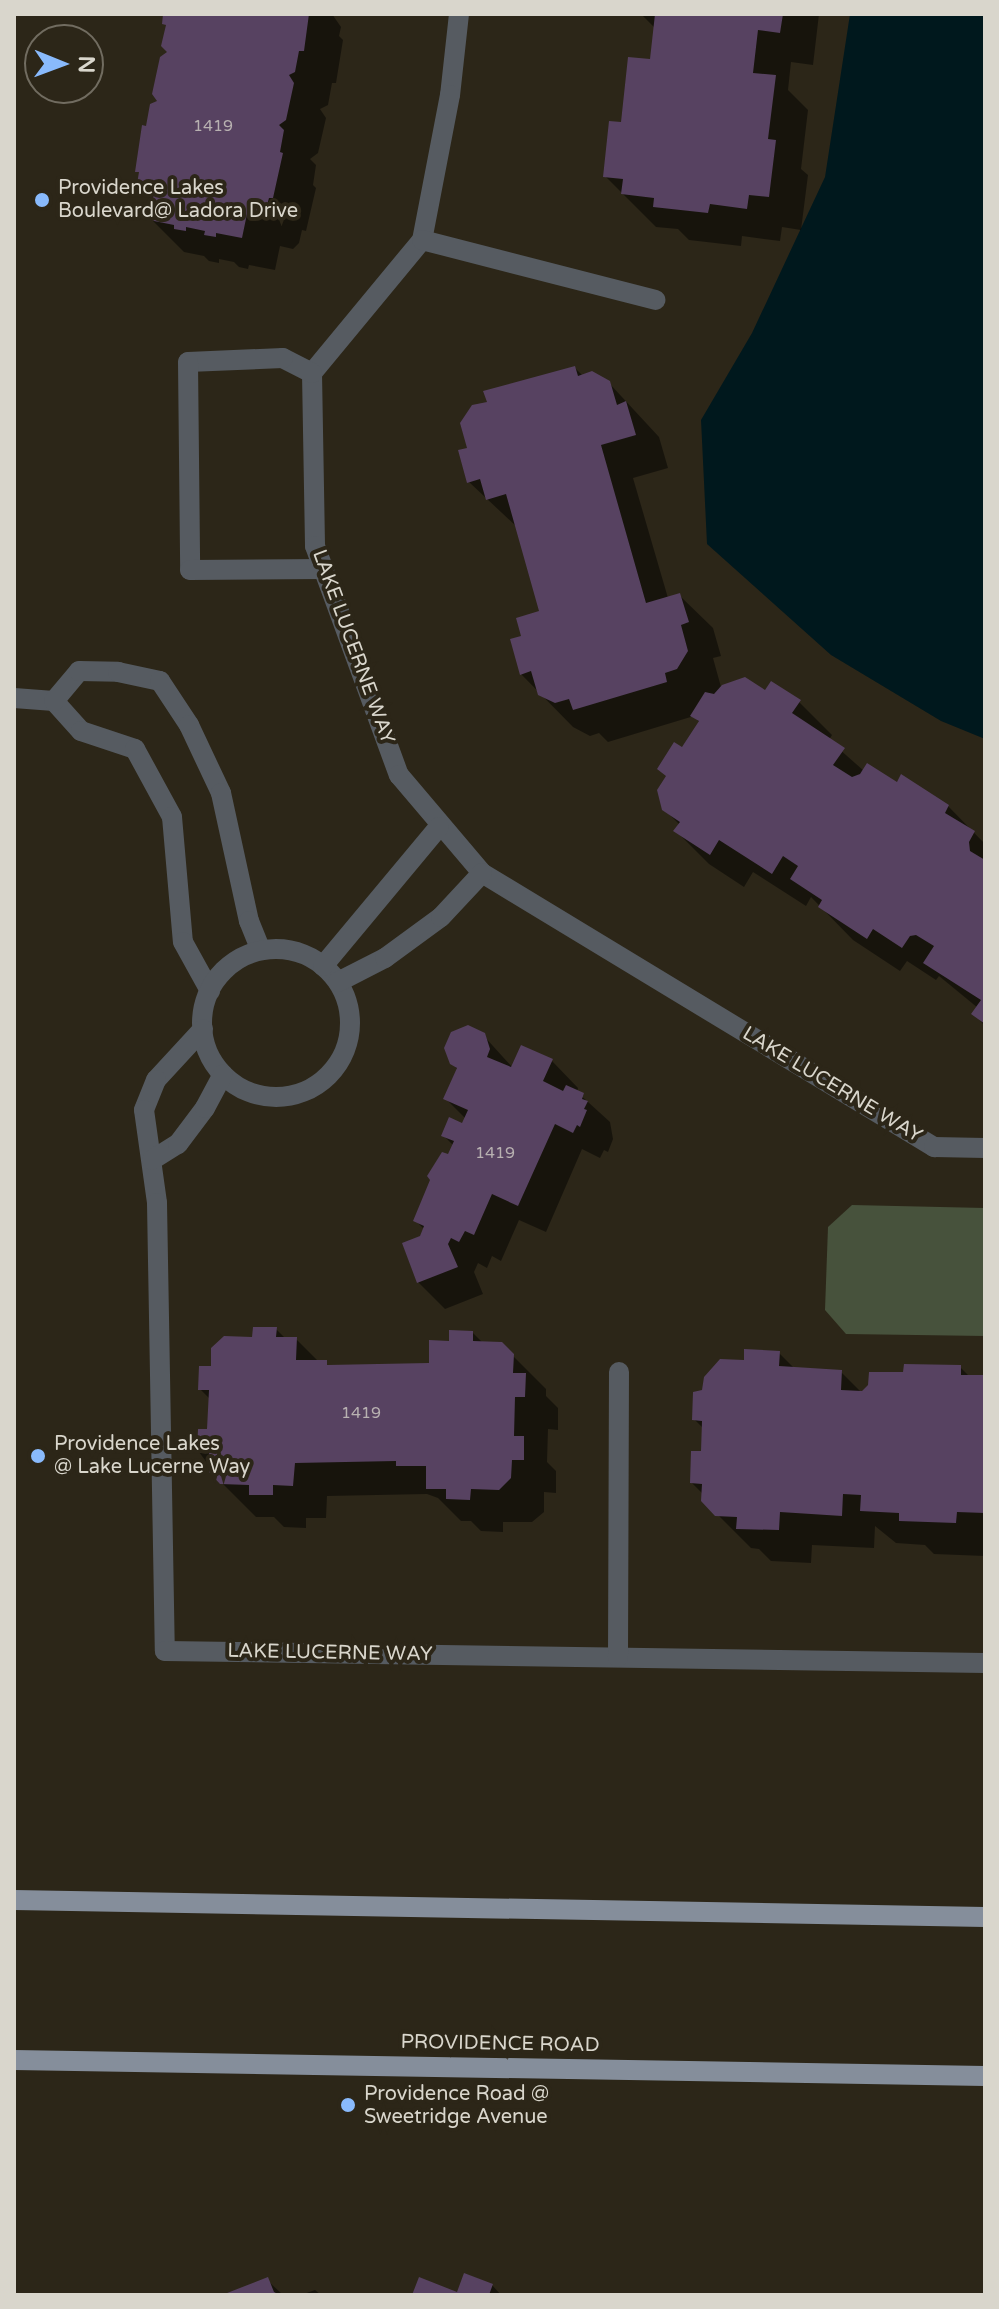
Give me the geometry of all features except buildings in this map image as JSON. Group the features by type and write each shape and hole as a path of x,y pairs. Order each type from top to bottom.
{"main road":[{"path":"14,1900 985,1917"},
{"name":"PROVIDENCE ROAD","path":"14,2060 985,2076"}],"street":[{"path":"323,569 190,570 188,362 283,358 312,373 422,240 450,95 459,14"},
{"path":"422,240 655,300"},
{"name":"LAKE LUCERNE WAY","path":"312,373 315,546 399,775 439,827 482,873 934,1147 985,1148"},
{"path":"54,701 79,671 118,672 160,681 189,725 221,793 249,921 261,950"},
{"path":"14,698 54,701 81,731 135,749 172,817 183,942 210,991"},
{"path":"323,966 439,827"},
{"path":"338,982 385,958 441,917 482,873"},
{"path":"283,949 304,954 323,966 338,982 348,1005 350,1029 345,1053 331,1073 312,1088 289,1096 266,1097 242,1089 223,1074 210,1056 203,1029 210,991 222,973 240,958 261,950 283,949"},
{"name":"LAKE LUCERNE WAY","path":"203,1029 156,1080 144,1110 157,1203 165,1651 985,1663"},
{"path":"152,1160 178,1144 205,1108 223,1074"},
{"path":"618,1657 619,1372"}],"green space":[{"path":"852,1205 985,1208 985,1336 846,1334 825,1310 828,1227"}],"water":[{"path":"850,14 985,14 985,739 941,721 831,655 707,544 701,420 752,333 825,177"}],"place":[{"name":"Providence Lakes Boulevard@ Ladora Drive","path":"42,200"},
{"name":"Providence Lakes @ Lake Lucerne Way","path":"38,1456"},
{"name":"Providence Road @ Sweetridge Avenue","path":"348,2105"}]}
